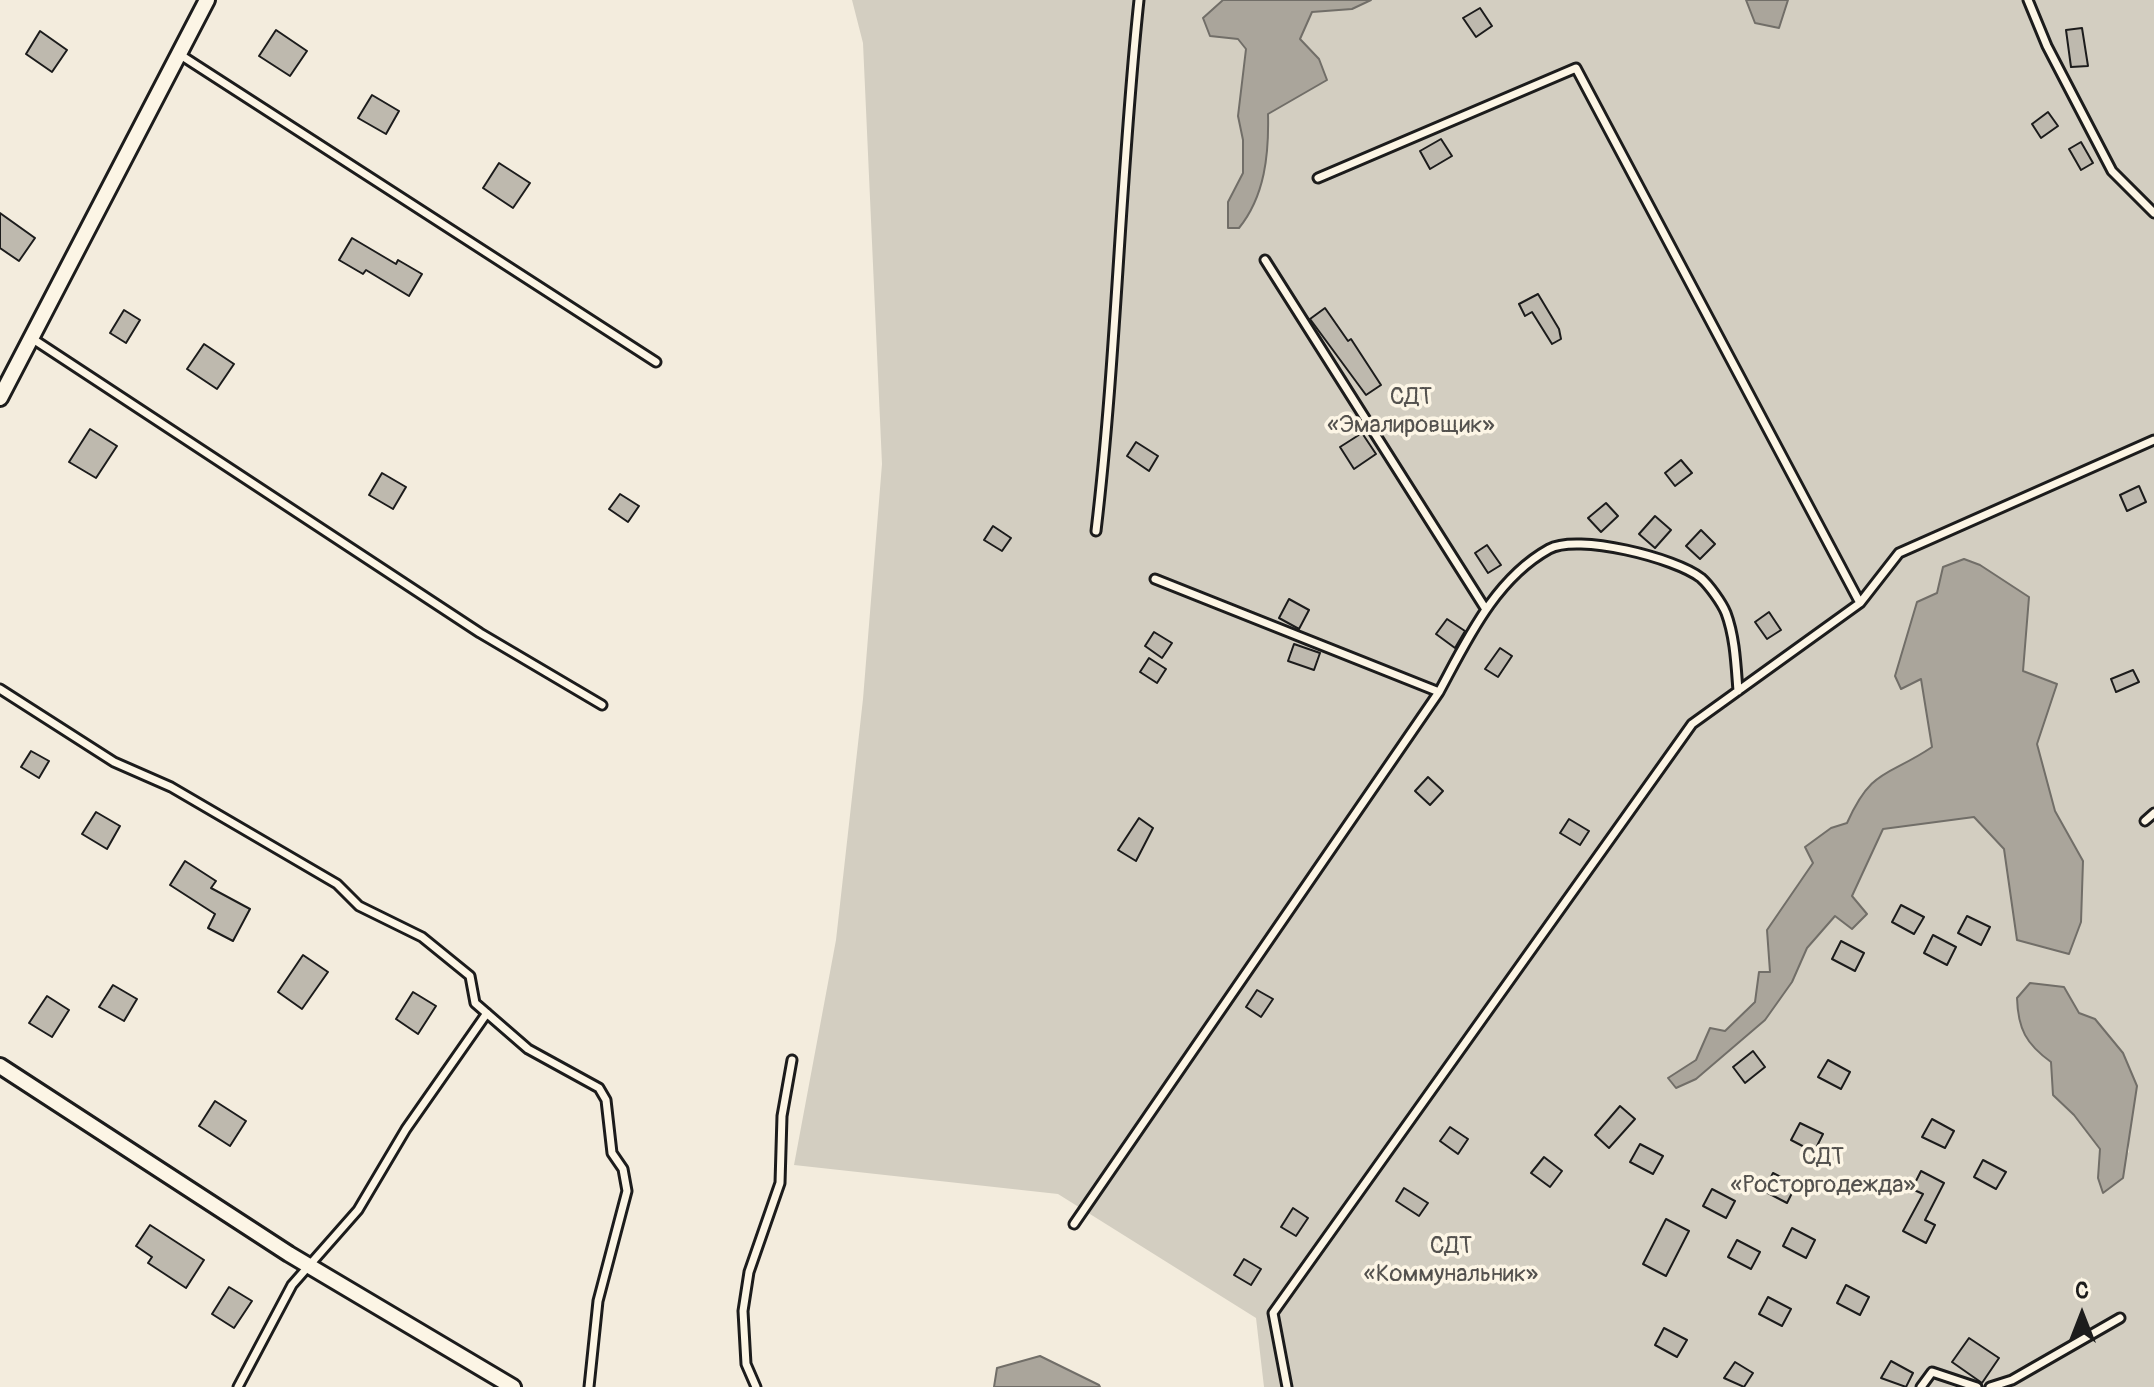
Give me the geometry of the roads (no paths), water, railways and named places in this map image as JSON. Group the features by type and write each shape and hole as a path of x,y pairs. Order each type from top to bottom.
{"street":[{"path":"0,398 207,0"},
{"path":"0,1066 312,1266 513,1387"}],"lane":[{"path":"1096,531 1119,277 1126,122 1139,0"},
{"path":"2028,0 2047,46 2112,171 2154,213"},
{"path":"179,54 656,362"},
{"path":"1318,178 1576,68 1860,603"},
{"path":"1265,260 1485,608"},
{"path":"33,339 480,633 602,705"},
{"path":"1287,1387 1273,1313 1692,724 1860,603 1899,553 2154,440"},
{"path":"1074,1224 1439,692 1485,608 1551,547 1591,544 1641,552 1701,578 1725,611 1736,655 1738,691"},
{"path":"1155,579 1439,692"},
{"path":"0,689 114,762 183,794 337,884 359,906 422,937 470,976 475,1003 528,1049 599,1088 606,1100 612,1153 623,1169 627,1191 598,1301 589,1387"},
{"path":"2145,821 2154,813"},
{"path":"238,1387 285,1297 358,1210 406,1129 487,1013"},
{"path":"756,1387 746,1364 743,1311 749,1272 780,1183 782,1116 792,1060"},
{"path":"1990,1387 2012,1380 2120,1318"},
{"path":"1921,1387 1932,1372 1977,1387"}],"park label":[{"name":"СДТ «Эмалировщик»","path":"1411,412"},
{"name":"СДТ «Росторгодежда»","path":"1823,1172"},
{"name":"СДТ «Коммунальник»","path":"1451,1261"}]}
